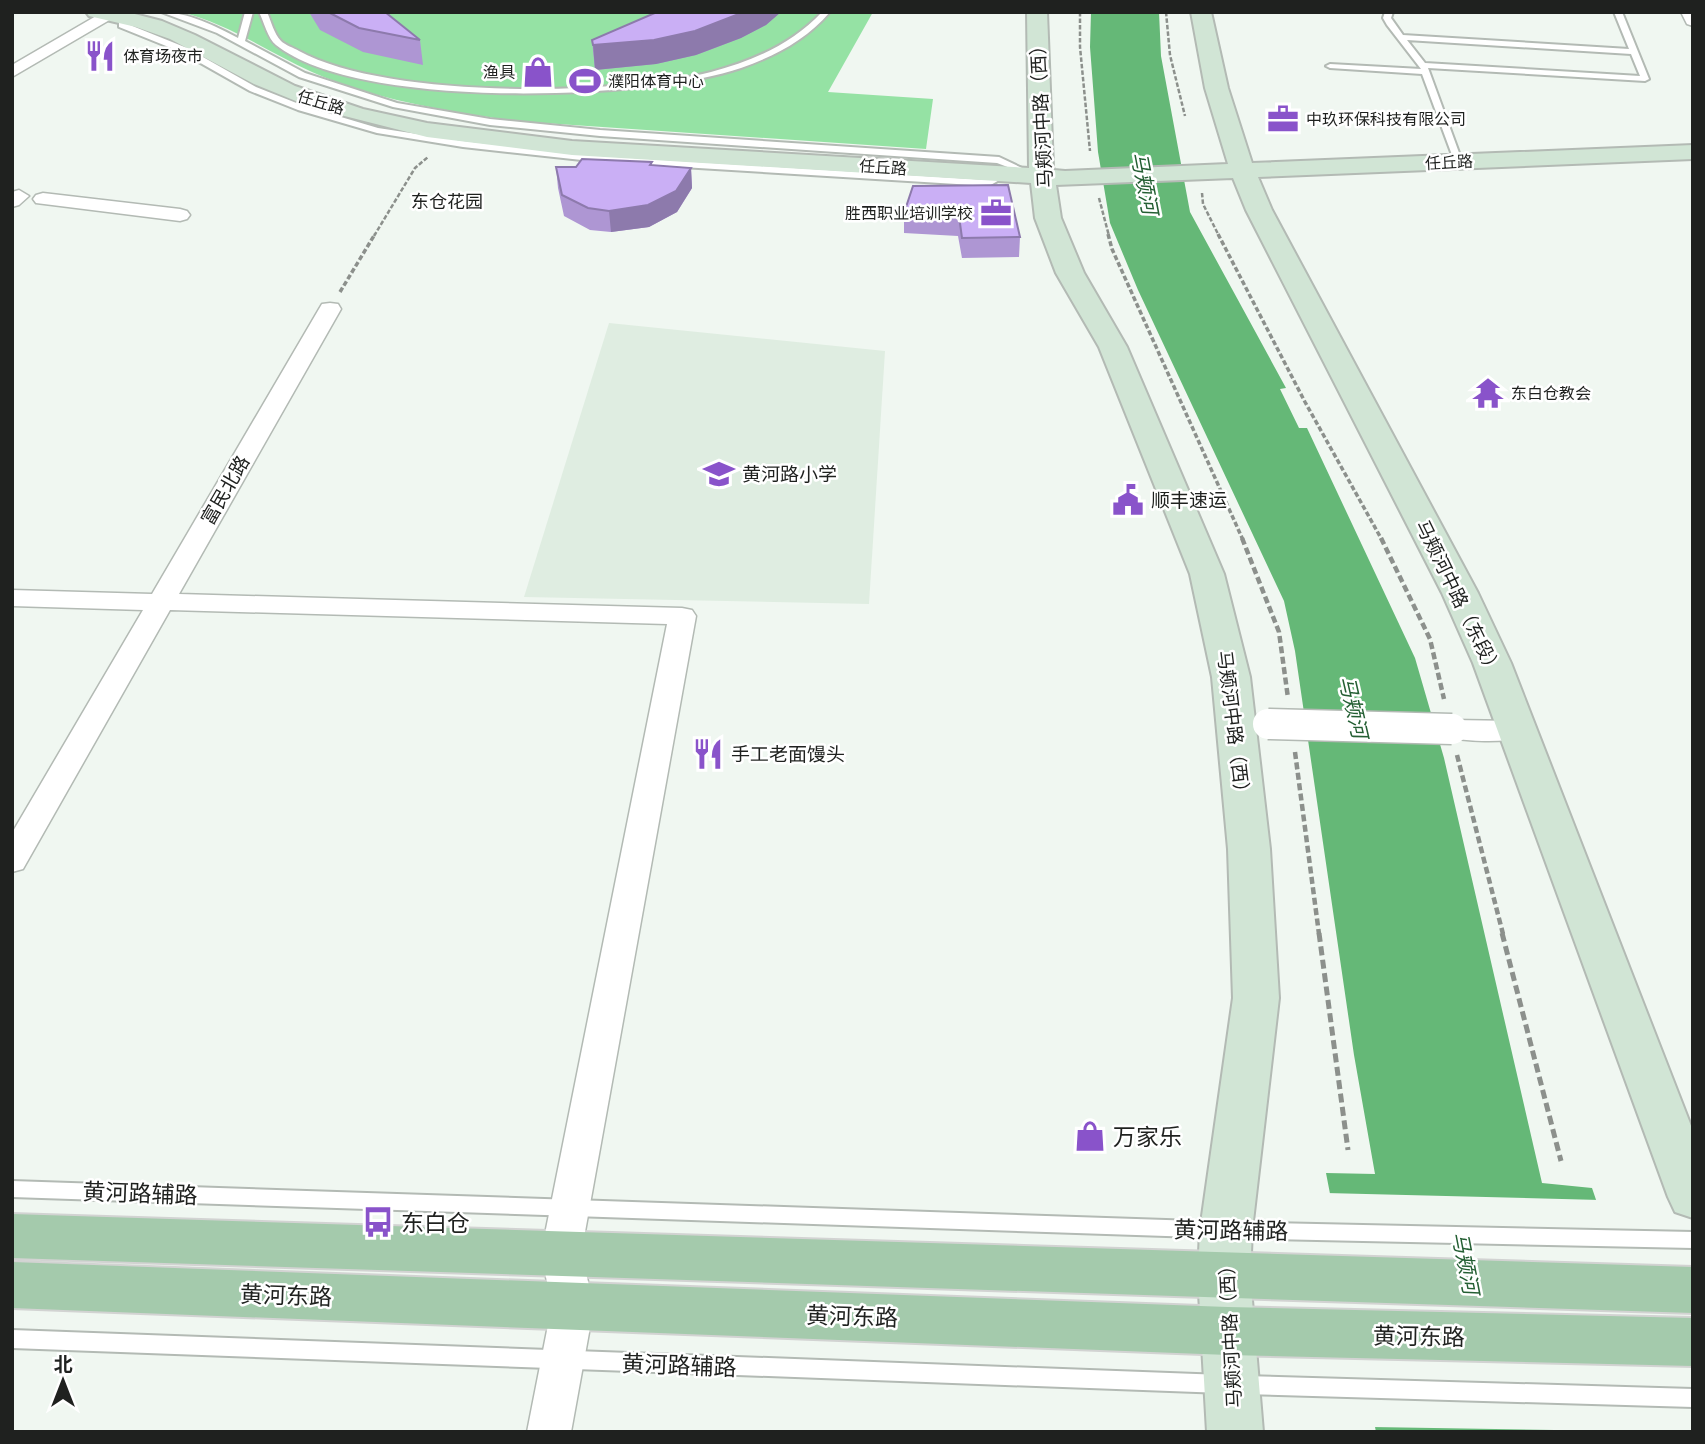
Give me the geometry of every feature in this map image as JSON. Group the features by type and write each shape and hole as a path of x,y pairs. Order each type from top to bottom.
{"main road":[{"path":"12,1236 565,1232 1322,1255 1623,1286 1693,1290"},
{"name":"黄河东路","path":"12,1285 1228,1331 1667,1341"}],"street":[{"name":"马颊河中路（西）","path":"1037,12 1039,172 1048,218 1060,251 1113,347 1207,574 1231,677 1253,724 1250,874 1256,998 1225,1253 1233,1408"},
{"name":"马颊河中路（东段）","path":"1201,12 1222,107 1218,172 1259,210 1460,593 1492,663 1693,1197"},
{"path":"1689,12 1693,21"},
{"name":"任丘路","path":"115,16 187,38 248,73 288,91 335,107 499,141 586,149 1039,172 1218,172 1693,139"},
{"path":"12,72 115,16"},
{"name":"任丘路","path":"1457,156 1693,152"},
{"path":"43,199 180,215"},
{"name":"富民北路","path":"12,860 330,309"},
{"path":"12,598 682,616 565,1232 573,1305 549,1432"},
{"path":"1253,724 1517,730"}],"lane":[{"path":"165,12 220,31 303,75 396,104 490,122 600,133 999,160 1039,172"},
{"path":"241,41 249,12"},
{"path":"263,12 266,30 277,43 295,56 324,68 367,78 465,88 573,91 625,89 673,83 717,73 780,48 803,34 826,12"},
{"path":"1389,12 1387,18 1391,25 1424,68 1457,156"},
{"path":"1330,66 1645,79 1618,12"},
{"path":"115,16 253,89 377,130 516,151 656,163 989,183 1039,172"},
{"path":"1402,37 1634,52"},
{"name":"黄河路辅路","path":"12,1189 565,1232"},
{"path":"1322,1255 1593,1238 1693,1240"},
{"name":"黄河路辅路","path":"12,1339 562,1360 1233,1408 1345,1387 1693,1398"}],"path":[{"path":"1080,12 1080,47 1090,151"},
{"path":"1166,12 1170,55 1185,116"},
{"path":"330,309 415,167 445,141"},
{"path":"1218,172 1203,204 1305,402 1393,560 1430,639 1561,1161"}],"shaded area":[{"name":"濮阳体育中心","path":"181,12 873,12 828,92 933,99 926,149 514,121 437,108 336,82 232,31"},
{"name":"黄河路小学","path":"609,323 885,351 869,604 524,597"}],"water":[{"name":"马颊河","path":"1091,12 1159,12 1161,56 1190,212 1286,388 1280,389 1299,428 1307,428 1415,658 1444,758 1542,1183 1592,1188 1675,1432 1376,1432 1326,1173 1375,1174 1354,1055 1295,651 1284,601 1138,290 1110,223 1098,152 1090,47"}],"pier":[{"path":"1326,1193 1600,1200 1679,1432 1372,1427"}],"building":[{"path":"328,12 385,12 420,40 359,28"},
{"path":"657,12 744,12 695,31 654,40 593,45 592,40"},
{"path":"582,159 652,162 650,165 691,168 676,191 648,205 609,211 588,208 562,195 556,167 576,167"},
{"path":"1008,185 1020,237 962,238 959,216 904,213 913,186"}],"place":[{"name":"体育场夜市","path":"100,56"},
{"name":"渔具","path":"538,72"},
{"name":"濮阳体育中心","path":"585,81"},
{"name":"中玖环保科技有限公司","path":"1283,119"},
{"name":"胜西职业培训学校","path":"996,213"},
{"name":"东白仓教会","path":"1488,393"},
{"name":"黄河路小学","path":"719,474"},
{"name":"顺丰速运","path":"1128,500"},
{"name":"手工老面馒头","path":"708,754"},
{"name":"万家乐","path":"1090,1136"},
{"name":"东白仓","path":"378,1222"}],"district":[{"name":"东仓花园","path":"447,201"}]}
